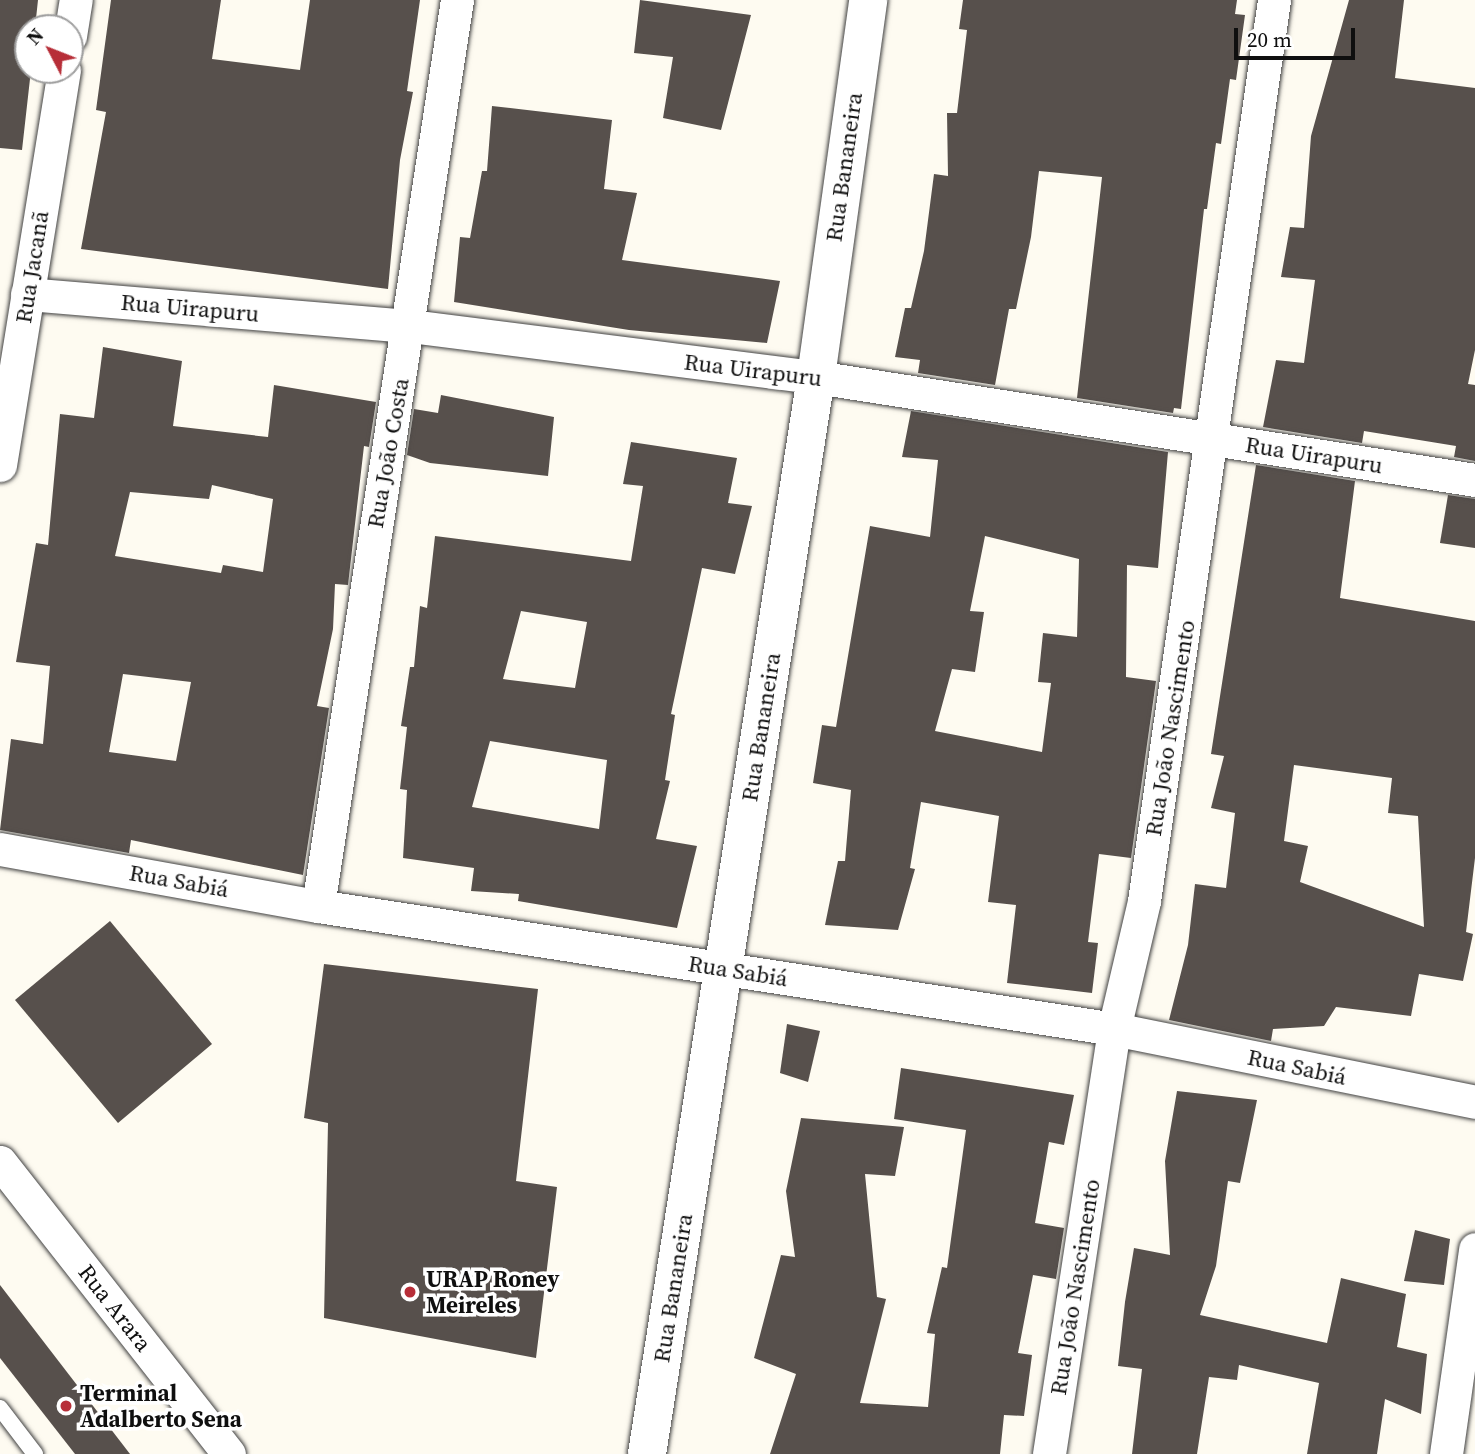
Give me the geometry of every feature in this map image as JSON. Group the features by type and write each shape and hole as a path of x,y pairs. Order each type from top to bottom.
{"street":[{"name":"Rua João Costa","path":"318,906 376,518 410,326 457,0"},
{"name":"Rua Bananeira","path":"647,1454 816,377 868,0"},
{"name":"Rua João Nascimento","path":"1049,1454 1114,1029 1144,901 1192,586 1208,438 1274,0"},
{"name":"Rua Jacanã","path":"0,465 62,84"},
{"name":"Rua Uirapuru","path":"27,294 410,326 816,377 1475,480"},
{"name":"Rua Sabiá","path":"0,849 318,906 1114,1029 1475,1102"},
{"name":"Rua Arara","path":"0,1161 229,1454"},
{"path":"1446,1454 1475,1249"}],"lane":[{"path":"0,1408 35,1454"}],"building":[{"path":"0,0 38,0 36,14 14,14 14,84 29,84 22,150 0,148"},
{"path":"111,0 221,0 212,59 300,70 310,0 420,0 407,91 413,92 400,160 388,289 81,249 106,112 96,110"},
{"path":"640,0 751,15 721,130 663,118 673,57 634,53"},
{"path":"963,0 1237,0 1235,14 1245,15 1236,80 1230,79 1221,144 1216,143 1207,209 1204,209 1181,409 1174,408 1173,413 1077,398 1102,177 1039,171 1031,237 1016,309 1009,309 995,385 918,373 920,360 895,357 905,308 911,308 924,251 934,174 948,176 947,113 957,113 967,30 959,29"},
{"path":"1349,0 1404,0 1395,78 1475,88 1475,350 1468,384 1475,385 1475,461 1454,457 1456,446 1364,431 1362,443 1263,427 1276,360 1304,363 1315,280 1281,277 1290,227 1304,228 1311,136"},
{"path":"492,106 612,120 604,189 637,193 622,260 780,281 767,343 629,330 454,302 460,237 470,238 482,171 487,171"},
{"path":"103,347 182,361 173,426 268,437 274,385 376,402 369,447 364,446 348,585 335,584 333,629 317,706 329,708 303,875 131,840 129,853 0,830 11,739 43,744 50,666 16,662 36,543 48,545 60,414 94,418","holes":["212,485 273,499 263,572 223,565 221,573 115,556 130,492 209,499","123,674 191,682 176,761 109,752"]},
{"path":"441,395 554,417 548,476 430,463 407,455 414,409 438,413"},
{"path":"911,411 1168,452 1158,568 1127,565 1126,677 1156,681 1131,858 1099,854 1088,942 1098,943 1092,993 1007,983 1016,905 988,902 999,816 921,802 910,868 915,869 898,930 825,925 838,861 845,861 851,790 813,783 822,725 836,727 870,526 930,537 938,460 902,457","holes":["985,536 1079,559 1077,637 1043,633 1038,682 1051,683 1042,752 935,731 952,669 975,672 984,612 970,611"]},
{"path":"631,442 737,458 728,503 752,506 735,574 702,568 671,714 675,715 665,780 670,781 656,839 697,846 677,928 518,901 519,894 471,891 474,868 403,858 407,790 400,789 407,727 401,726 410,667 414,667 420,606 427,608 435,536 631,561 643,486 623,484","holes":["521,611 587,622 575,688 503,679","490,741 607,760 599,829 472,807"]},
{"path":"1256,465 1355,481 1340,598 1475,621 1475,858 1466,932 1473,934 1463,981 1419,974 1411,1016 1336,1007 1324,1026 1273,1029 1271,1041 1169,1020 1188,945 1195,884 1226,888 1235,813 1211,808 1224,756 1211,754","holes":["1294,765 1392,778 1388,813 1418,816 1424,927 1300,882 1308,846 1284,841"]},
{"path":"1448,495 1475,499 1475,548 1440,543"},
{"path":"110,921 212,1044 118,1123 15,1000"},
{"path":"324,964 538,989 516,1181 557,1187 536,1358 324,1318 328,1123 304,1118"},
{"path":"787,1024 820,1031 808,1082 780,1073"},
{"path":"901,1068 1074,1095 1064,1145 1049,1142 1035,1223 1064,1228 1056,1279 1033,1275 1018,1353 1032,1355 1024,1416 1004,1415 1000,1454 770,1454 796,1374 754,1358 781,1255 795,1257 786,1191 801,1118 904,1127 895,1176 865,1174 877,1297 886,1299 860,1403 928,1407 935,1334 927,1333 942,1267 947,1268 966,1130 894,1119"},
{"path":"1177,1091 1257,1100 1240,1183 1228,1181 1216,1266 1200,1315 1327,1343 1341,1278 1406,1294 1397,1347 1427,1354 1421,1414 1385,1399 1377,1454 1307,1454 1319,1383 1239,1365 1237,1380 1209,1377 1197,1454 1132,1454 1142,1369 1118,1366 1125,1302 1134,1248 1170,1255 1165,1161"},
{"path":"1415,1230 1450,1239 1444,1285 1404,1281"},
{"name":"Terminal Adalberto Sena","path":"0,1285 130,1454 75,1454 0,1358"}],"place":[{"name":"URAP Roney Meireles","path":"410,1292"},
{"name":"Terminal Adalberto Sena","path":"66,1406"}]}
